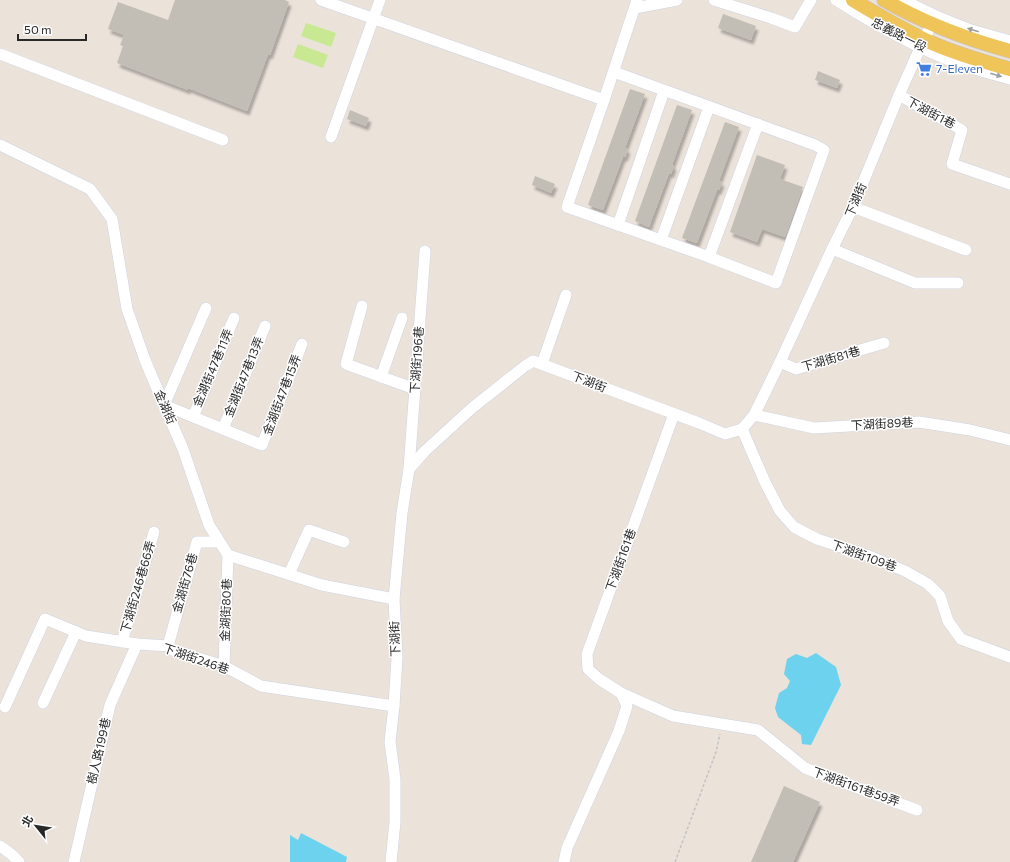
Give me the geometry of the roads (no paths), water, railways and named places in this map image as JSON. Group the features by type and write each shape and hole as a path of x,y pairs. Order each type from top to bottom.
{"main road":[{"name":"忠義路一段","path":"853,0 922,43 1010,69"},
{"name":"忠義路一段","path":"884,0 901,5 934,20 956,34 1010,51"}],"street":[{"path":"321,0 604,100"},
{"path":"331,137 380,0"},
{"path":"614,72 815,144 824,150 776,283 709,257 567,207 636,4 677,0"},
{"path":"714,0 795,27 811,0"},
{"name":"忠義路一段","path":"836,0 865,18 922,43 966,66 1010,79"},
{"path":"934,20 1010,41"},
{"name":"下湖街","path":"391,862 395,822 395,779 390,742 397,658 394,599 402,513 409,468 425,451 472,408 533,361 725,434 742,429 754,415 832,249 853,208 899,95 934,20"},
{"path":"0,54 223,140"},
{"path":"618,225 664,91"},
{"name":"下湖街1巷","path":"899,95 962,130 952,164 1010,184"},
{"path":"661,240 709,107"},
{"path":"709,257 758,124"},
{"name":"金湖街","path":"0,145 90,189 112,219 127,310 145,360 183,449 209,526 228,555"},
{"path":"853,208 966,250"},
{"path":"832,249 915,283 958,283"},
{"name":"下湖街196巷","path":"409,468 425,250"},
{"path":"542,364 566,294"},
{"path":"362,306 346,364 415,389"},
{"path":"206,308 164,405 223,429"},
{"name":"金湖街47巷11弄","path":"193,417 234,318"},
{"path":"381,377 402,318"},
{"name":"金湖街47巷13弄","path":"223,429 265,326"},
{"name":"下湖街81巷","path":"780,362 796,369 884,343"},
{"name":"金湖街47巷15弄","path":"223,429 262,445 302,344"},
{"name":"下湖街161巷","path":"621,693 599,679 588,669 587,654 674,414"},
{"name":"下湖街89巷","path":"754,415 814,428 919,422 970,430 1010,440"},
{"name":"下湖街109巷","path":"742,429 765,482 780,511 794,527 817,539 869,556 905,571 928,584 940,596 948,621 961,639 1010,657"},
{"path":"289,574 309,530 344,542"},
{"name":"下湖街246巷66弄","path":"122,642 154,532"},
{"name":"金湖街76巷","path":"168,646 197,542 219,542"},
{"path":"228,555 322,585 394,599"},
{"name":"金湖街80巷","path":"224,666 228,555"},
{"name":"下湖街246巷","path":"5,707 45,620 86,636 137,644 168,646 172,650 224,666 261,686 394,706"},
{"path":"43,703 76,632"},
{"name":"樹人路199巷","path":"74,862 110,705 137,644"},
{"path":"564,862 567,848 619,731 627,706 621,693"},
{"name":"下湖街161巷59弄","path":"621,693 673,716 758,730 805,768 917,810"},
{"path":"0,846 19,862"}],"water":[{"path":"816,653 836,667 841,685 811,745 802,744 801,735 778,717 775,708 779,693 787,688 790,681 784,674 787,659 796,654 807,658"},
{"path":"301,833 347,857 346,862 290,862 290,835 298,840"}],"place":[{"name":"7-Eleven","path":"924,69"}]}
